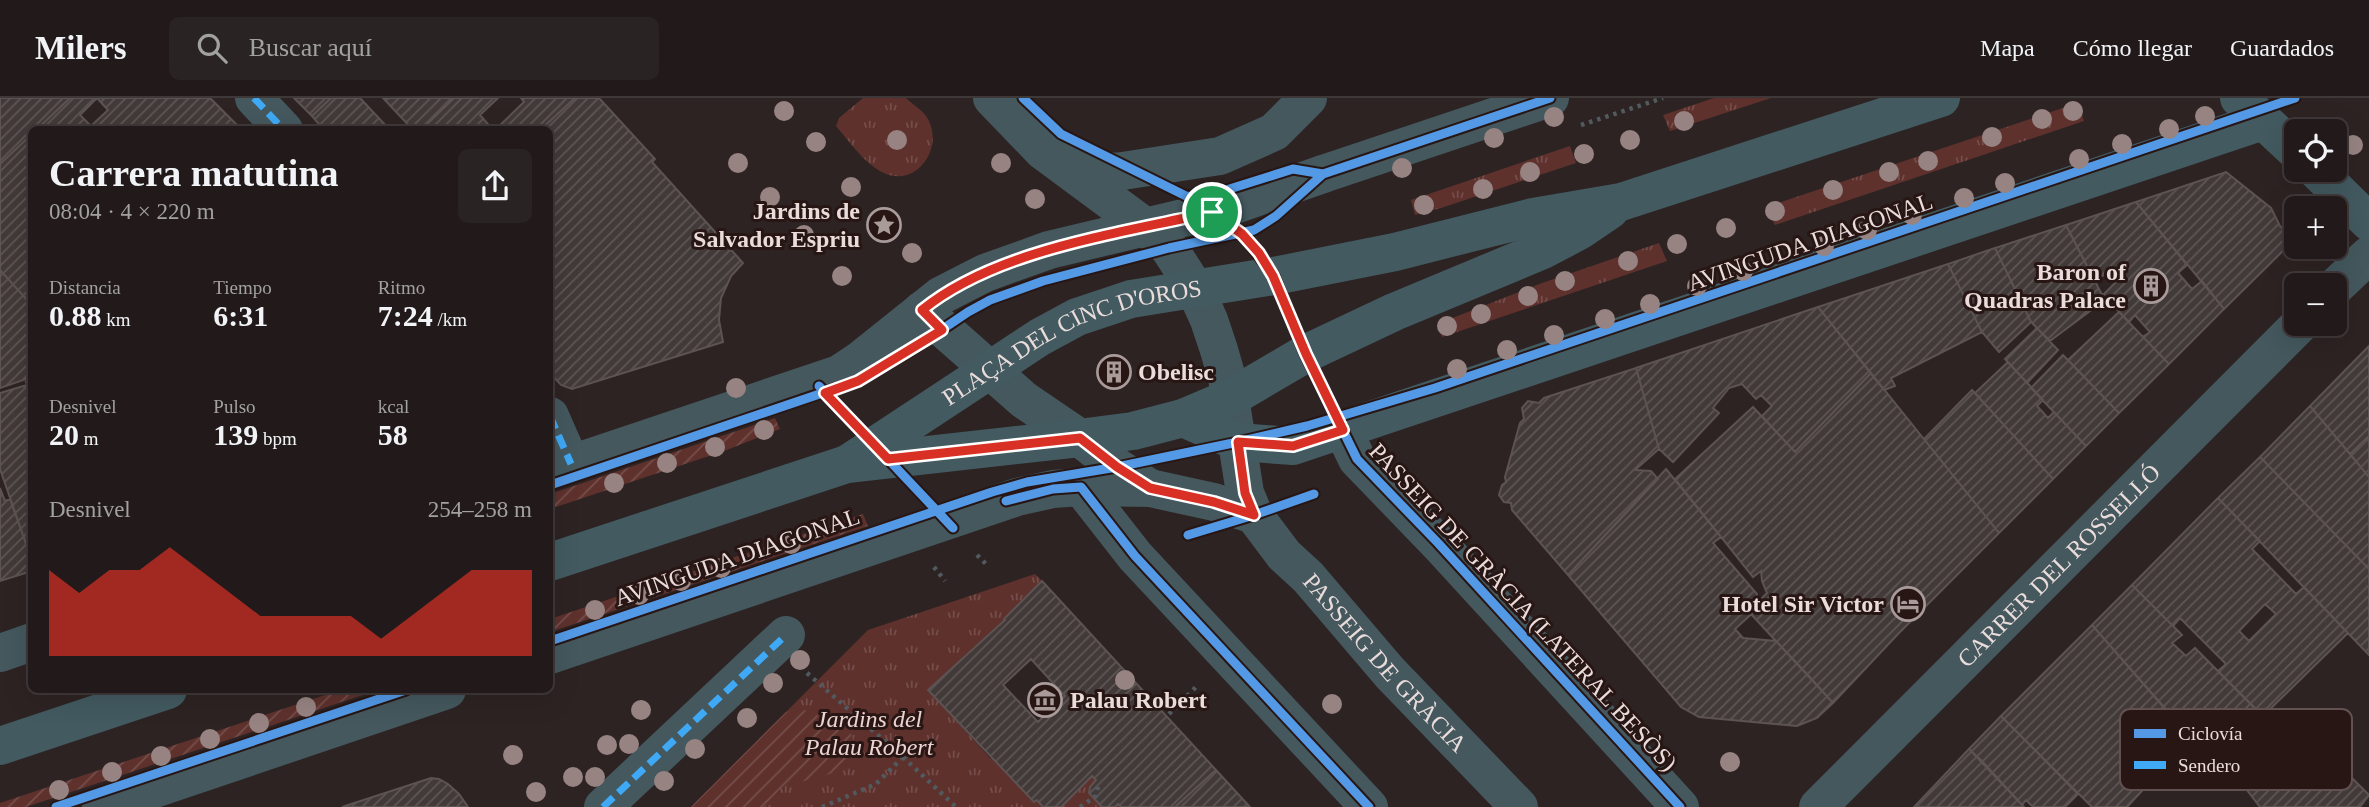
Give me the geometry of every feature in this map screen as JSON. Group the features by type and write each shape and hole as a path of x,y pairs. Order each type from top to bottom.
{"main road":[{"path":"1194,287 1273,276 1395,252 1533,217 1620,202 1941,98"},
{"path":"1183,418 1238,442 1293,446 2251,109 2284,140"},
{"path":"2328,182 2369,222"},
{"path":"1230,398 1306,354 1394,312 1543,250 1579,231 1620,202"},
{"name":"PLAÇA DEL CINC D'OROS","path":"847,464 1040,337 1077,317 1131,299 1194,287"},
{"name":"PLAÇA DEL CINC D'OROS","path":"847,464 1133,431 1183,418 1230,398"},
{"path":"553,561 847,464"},
{"path":"0,746 159,693"}],"street":[{"path":"254,98 280,126"},
{"path":"992,98 1043,151 1147,228 1169,248 1194,287"},
{"path":"1043,151 1081,168 1116,172 1220,156 1274,132 1308,98"},
{"path":"553,432 560,468 839,374 952,288 998,268 1049,250 1229,207 1550,98"},
{"path":"2347,276 2369,255"},
{"name":"PLAÇA DEL CINC D'OROS","path":"1194,287 1216,340 1230,398"},
{"path":"922,310 1024,400 1064,440 1117,467 1150,488"},
{"name":"CARRER DEL ROSSELLÓ","path":"1818,807 2288,336"},
{"name":"PASSEIG DE GRÀCIA","path":"1230,398 1245,493 1254,515 1284,555 1308,577 1390,673 1519,807"},
{"name":"PASSEIG DE GRÀCIA (LATERAL BESÒS)","path":"1343,430 1357,459 1680,807"},
{"path":"1064,440 1081,487 1135,556 1369,807"},
{"path":"553,654 996,504 1053,489 1150,488 1214,502 1254,515"},
{"path":"603,807 780,641"},
{"path":"0,653 28,643"},
{"path":"101,807 438,693"}],"path":[{"path":"780,641 956,807"},
{"path":"822,807 876,784 903,757"},
{"path":"1080,807 1096,796 1099,782"}],"green space":[{"path":"863,98 906,98 926,116 933,140 930,152 916,170 906,175 894,176 882,172 863,157 836,126 839,118"},
{"path":"1714,98 1771,98 1670,131 1663,115"},
{"path":"2078,103 2084,121 1775,225 1766,207"},
{"path":"1570,146 1576,163 1415,215 1411,200"},
{"path":"1659,243 1667,261 1442,337 1437,324 1542,283"},
{"path":"775,418 780,429 724,451 553,508 553,493"},
{"path":"863,514 868,526 553,631 553,618"},
{"name":"Jardins del Palau Robert","path":"1035,574 1042,581 1005,620 928,690 1033,802 1037,800 1043,807 691,807 868,630"},
{"path":"331,693 369,693 26,807 0,807 0,803"},
{"path":"799,708 849,728 854,749 849,769 782,787 764,807 691,807 786,712"},
{"path":"1092,776 1121,807 1061,807"}],"building":[{"path":"0,98 70,98 40,126 28,126 28,138 0,164"},
{"path":"70,98 97,98 80,115 91,126 40,126"},
{"path":"97,98 210,98 238,126 91,126 108,110"},
{"path":"294,98 331,98 312,116"},
{"path":"331,98 360,98 386,126 321,126 312,116"},
{"path":"383,98 454,98 425,126 409,126"},
{"path":"454,98 498,98 480,115 490,126 425,126"},
{"path":"521,98 575,98 544,126 499,126 524,102"},
{"path":"575,98 599,98 655,159 652,162 743,263 731,276 721,298 719,320 723,342 572,389 561,385 553,376 553,126 544,126"},
{"path":"28,138 28,301 0,270 0,164"},
{"path":"2226,172 2271,208 2284,230 2284,250 2224,309 2136,202"},
{"name":"Baron of Quadras Palace","path":"2136,202 2187,265 2178,273 2192,289 2202,281 2224,309 2169,364 2143,337 2150,332 2135,315 2129,322 2103,295 2116,282 2108,273 2094,280 2066,225"},
{"path":"2066,225 2106,299 2050,341 2031,322 1995,248"},
{"path":"1995,248 2031,322 1999,352 1982,332 1948,264"},
{"path":"1948,264 1982,332 1891,378 1895,386 1884,390 1818,307"},
{"path":"0,270 28,301 28,378 0,388"},
{"path":"1818,307 1871,373 1795,452 1762,416 1772,406 1761,395 1756,399 1742,384 1729,388 1713,408 1719,413 1673,462 1659,449 1636,368"},
{"path":"2119,312 2169,364 2119,413 2068,360"},
{"path":"2037,328 2058,350 2027,383 2005,359"},
{"path":"2369,346 2369,436 2350,454 2310,406"},
{"path":"2063,355 2119,413 2086,446 2031,388"},
{"path":"2008,362 2043,400 2037,406 2048,418 2054,412 2086,446 2053,479 1975,393"},
{"name":"Obelisc","path":"1114,365 1122,368 1121,375 1112,380 1104,376 1107,369"},
{"path":"1636,368 1659,449 1635,470 1651,471 1658,479 1568,575 1512,510 1511,503 1504,502 1499,495 1506,482 1505,477 1520,423 1524,419 1522,408 1528,401 1539,403 1544,398"},
{"path":"1871,373 1999,533 1833,703 1751,614 1757,609 1755,605 1767,593 1761,571 1753,577 1675,479 1753,407 1795,452"},
{"path":"28,378 28,550 0,469 0,393 27,385 25,379"},
{"path":"1972,390 2053,479 1999,533 1924,439"},
{"path":"2310,406 2369,477 2369,569 2260,457"},
{"path":"2369,436 2369,477 2350,454"},
{"path":"2260,457 2369,569 2369,655 2218,498"},
{"path":"1666,469 1721,537 1713,543 1757,594 1757,609 1735,629 1743,638 1776,641 1808,675 1833,703 1817,718 1797,726 1699,717 1681,707 1568,575"},
{"path":"0,488 5,501 10,499 28,550 28,572 0,581"},
{"path":"2218,498 2260,541 2252,549 2296,594 2304,587 2348,633 2270,709 2256,709 2218,671 2226,664 2180,618 2173,626 2132,585","holes":["2265,604 2276,614 2249,641 2239,631"]},
{"path":"1042,581 1216,770 1175,807 1121,807 1118,804 1115,807 1102,807 1089,793 1096,780 1092,776 1061,807 1043,807 1037,800 1034,802 928,690","holes":["1031,659 1065,696 1038,722 1003,685"]},
{"path":"2132,585 2182,635 2172,643 2186,656 2195,648 2255,709 2166,709 2092,625"},
{"path":"2092,625 2165,709 2120,709 2120,790 2143,790 2127,807 2092,807 2001,716"},
{"path":"2001,716 2078,794 2065,807 2033,807 2026,800 2022,805 1969,749"},
{"path":"1969,749 2024,807 1914,807"},
{"path":"1216,770 1250,807 1175,807"},
{"path":"431,778 448,784 468,807 342,807"},
{"path":"2352,778 2369,795 2360,807 2260,807 2247,790 2352,790"}],"marked path":[{"path":"254,98 280,126"},
{"path":"553,423 571,464"},
{"path":"603,807 786,635"}],"cycle path":[{"path":"1023,98 1061,134 1186,196 1242,234 1274,276 1305,354 1357,459 1438,543 1680,807"},
{"path":"553,484 858,381 990,300 1043,281 1169,248 1254,230 1276,216 1323,174 1550,98"},
{"name":"AVINGUDA DIAGONAL","path":"553,640 1027,482 1238,442 1307,426 1435,388 2295,98"},
{"path":"1186,196 1204,197 1293,169 1323,174"},
{"path":"819,386 953,528"},
{"path":"1006,501 1053,489 1081,487 1135,556 1369,807"},
{"path":"1188,535 1314,494"},
{"path":"56,807 397,693"}],"place":[{"name":"Jardins de Salvador Espriu","path":"884,225"},
{"name":"Baron of Quadras Palace","path":"2151,286"},
{"name":"Obelisc","path":"1114,372"},
{"name":"Hotel Sir Victor","path":"1908,604"},
{"name":"Palau Robert","path":"1045,700"}],"route":[{"path":"1212,212 1242,234 1259,253 1273,276 1319,383 1343,430 1293,446 1238,442 1245,493 1254,515 1214,502 1150,488 1080,438 888,459 825,393 858,381 942,330 922,310 952,288 1049,250 1212,212"}]}
